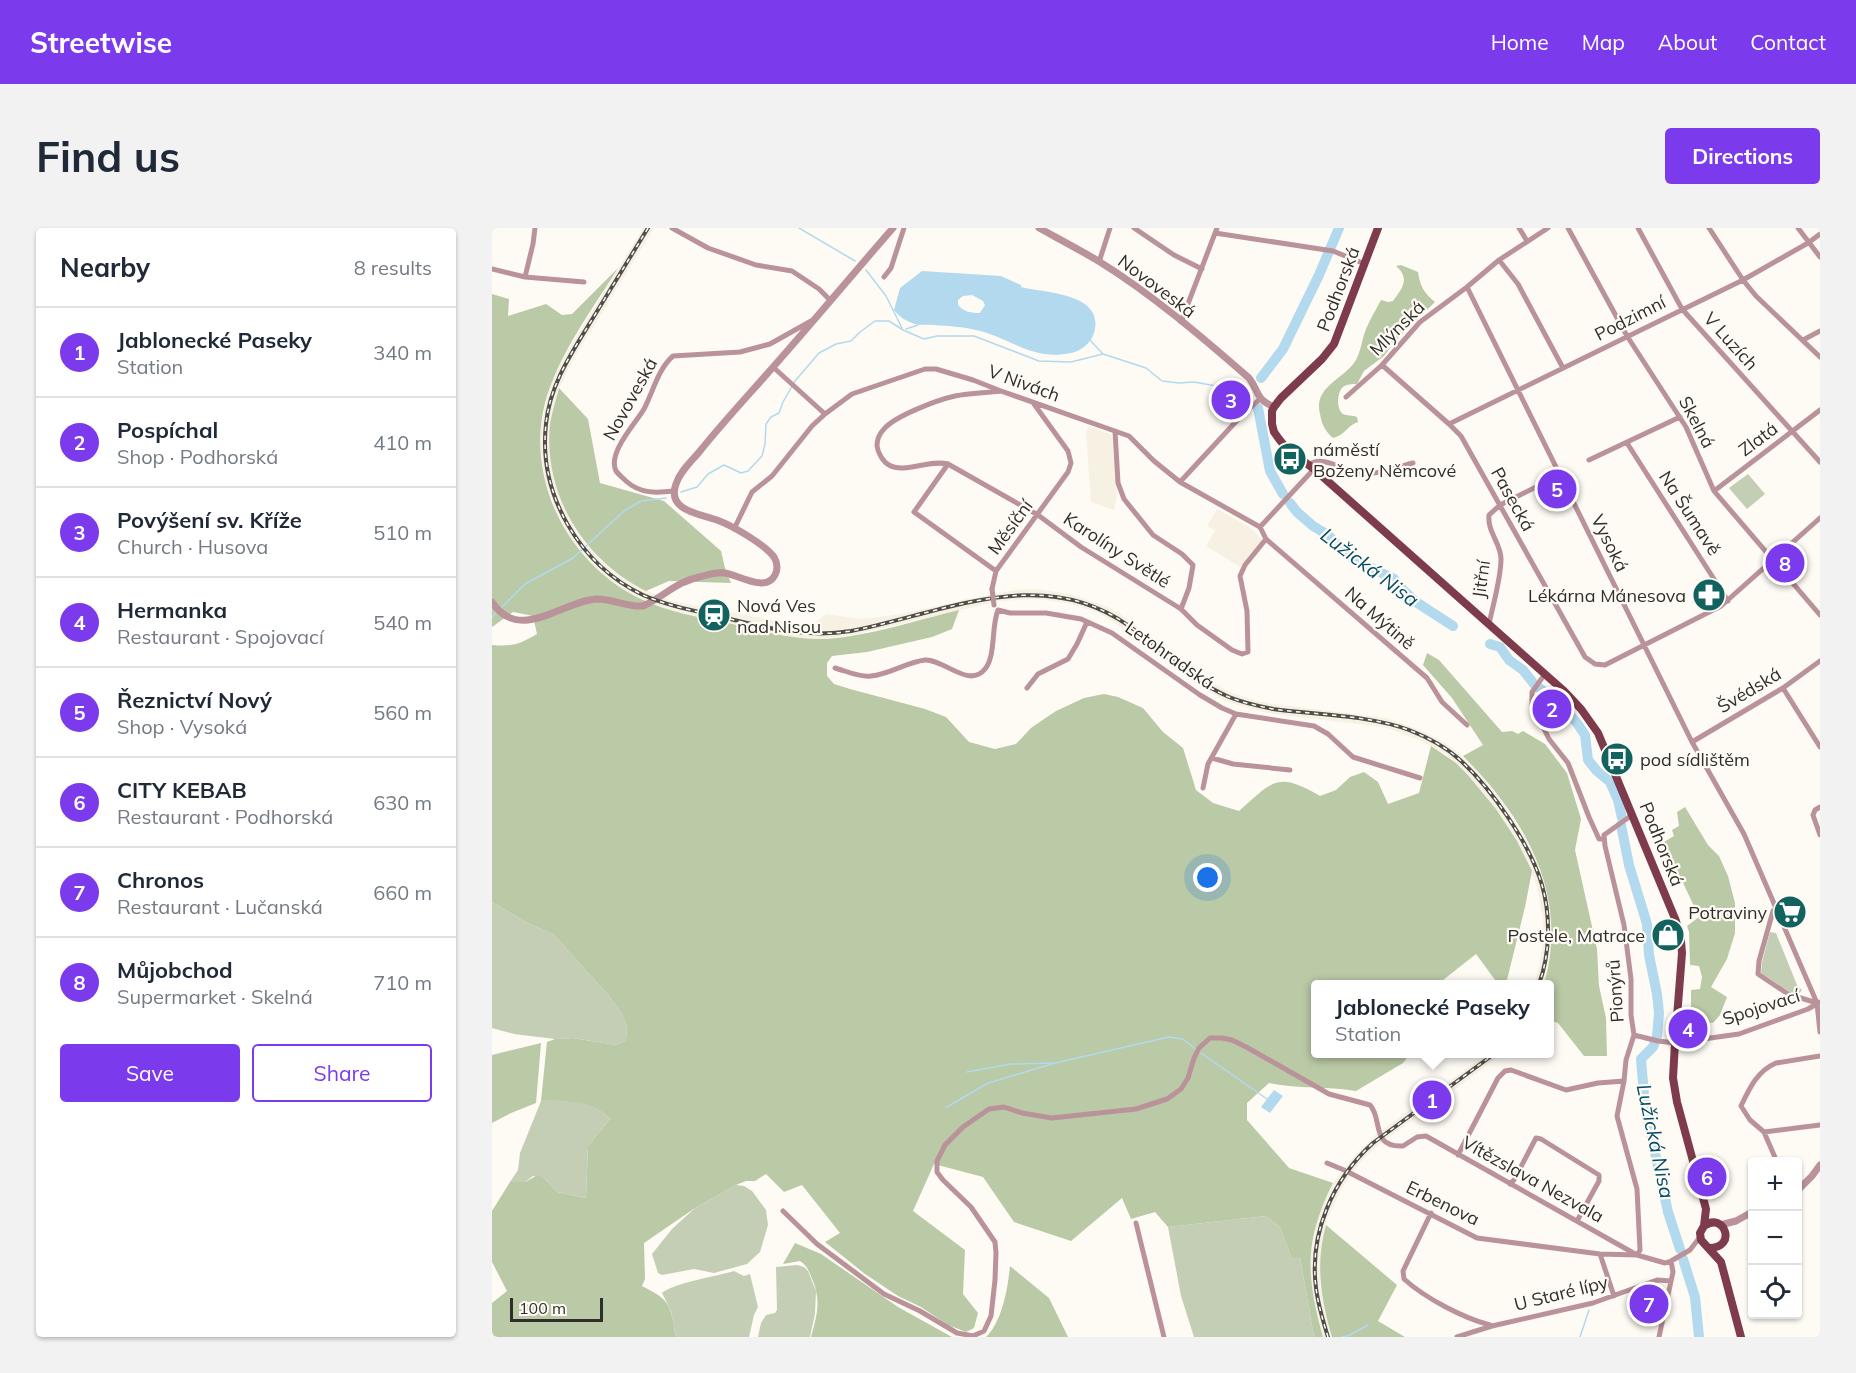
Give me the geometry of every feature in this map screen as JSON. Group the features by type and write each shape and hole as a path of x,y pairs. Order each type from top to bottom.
{"main road":[{"name":"Podhorská","path":"1378,228 1334,344 1274,407 1272,424 1274,432 1287,449 1311,467 1489,624 1542,677 1570,697 1592,723 1607,753 1676,921 1681,941 1673,1078 1677,1102 1706,1209 1700,1237"},
{"path":"1706,1209 1724,1228 1721,1262 1741,1337"},
{"path":"1704,1226 1710,1222 1718,1224"},
{"path":"1700,1237 1721,1262"},
{"path":"1707,1247 1717,1248 1724,1240"}],"street":[{"path":"525,277 533,244 534,228"},
{"path":"672,228 708,248 729,256 756,265 792,271 819,289 830,300"},
{"name":"Novoveská","path":"815,318 770,344 741,352 673,356 666,363 642,411 624,436 617,452 616,471 631,486 651,493 674,491 676,482 685,468 773,367 815,318 830,300 893,228"},
{"path":"884,277 891,268 904,228"},
{"name":"Novoveská","path":"1039,228 1100,262 1181,322 1249,378 1260,399"},
{"path":"1100,262 1110,228"},
{"path":"1134,228 1173,255 1202,269"},
{"path":"1519,228 1527,241"},
{"name":"Mlýnská","path":"1346,397 1382,365 1420,322 1499,260 1548,228"},
{"name":"Skelná","path":"1568,228 1628,336 1680,417 1714,491 1820,615"},
{"name":"V Luzích","path":"1638,228 1682,309 1820,462"},
{"path":"1709,228 1756,296 1820,357"},
{"path":"1797,228 1820,257"},
{"path":"1181,322 1216,230 1333,251 1365,264"},
{"name":"Podzimní","path":"1449,424 1743,280 1820,234"},
{"path":"1499,260 1518,284 1563,368"},
{"path":"492,269 525,277 584,282"},
{"name":"Vysoká","path":"1467,287 1692,742 1744,834 1818,1003 1820,1032"},
{"path":"1803,340 1820,331"},
{"name":"Pasecká","path":"1382,365 1461,436 1582,653 1589,661 1595,664 1605,664 1643,645"},
{"path":"773,367 825,414"},
{"name":"V Nivách","path":"734,529 753,492 772,476 812,426 825,414 852,394 925,369 945,371 973,380 1129,436 1154,461 1180,482 1260,527"},
{"path":"996,571 914,512 948,464 938,461 904,468 890,466 883,460 878,450 882,430 934,402 957,396 1001,391"},
{"path":"1180,482 1243,414 1260,399 1274,407"},
{"name":"Měsíční","path":"835,668 870,677 926,660 937,662 963,674 976,676 984,670 990,661 996,608 992,589 996,571 1068,472 1071,463 1068,452 1033,403"},
{"name":"Zlatá","path":"1714,491 1820,410"},
{"path":"1589,460 1680,417"},
{"path":"1115,431 1118,483 1124,499 1153,535 1182,554 1192,565 1189,588 1181,609"},
{"name":"Na Šumavě","path":"1627,442 1728,601"},
{"path":"1260,527 1314,461 1356,473 1370,473 1413,463"},
{"name":"Karolíny Světlé","path":"948,464 1038,515 1081,547 1181,609 1232,650 1242,654 1248,652 1247,611 1240,576 1245,565 1266,540"},
{"path":"1500,505 1560,475"},
{"path":"494,604 514,620 527,621 593,600 636,606 646,605 687,579 725,573 762,583 775,576 777,567 773,556 755,542 718,520 690,513 680,504 674,491"},
{"name":"Jitřní","path":"1489,624 1501,559 1499,547 1488,524 1489,515 1500,505"},
{"path":"1643,645 1728,601 1820,518"},
{"name":"Na Mýtině","path":"1260,527 1266,540 1427,678 1442,702 1467,725"},
{"name":"Letohradská","path":"996,608 1010,614 1046,613 1087,622 1112,633 1200,695 1236,714 1314,726 1328,734 1353,757 1420,778"},
{"path":"1027,688 1038,674 1068,659 1087,622"},
{"name":"Švédská","path":"1692,742 1783,688 1820,661"},
{"name":"Pionýrů","path":"1542,677 1531,696 1533,704 1549,739 1568,764 1599,839 1604,839 1624,925 1631,979 1634,1035 1626,1060 1617,1116 1637,1189 1640,1250 1637,1255"},
{"path":"1783,688 1820,747"},
{"path":"1203,788 1208,764 1236,714"},
{"path":"1212,758 1233,764 1290,770"},
{"path":"1820,807 1813,815 1820,835"},
{"path":"1604,839 1606,832 1632,815"},
{"path":"1775,909 1759,961 1758,974 1788,994 1818,1003"},
{"name":"Spojovací","path":"1675,1043 1739,1034 1808,1010 1818,1003"},
{"name":"Pionýrů","path":"1634,1035 1675,1043"},
{"name":"Vítězslava Nezvala","path":"783,1211 817,1244 884,1294 920,1311 957,1333 979,1334 984,1331 991,1316 995,1280 995,1242 971,1207 937,1172 937,1161 945,1145 963,1127 989,1108 1004,1107 1022,1113 1052,1118 1137,1109 1167,1099 1181,1089 1188,1078 1199,1048 1210,1038 1222,1038 1248,1048 1329,1094 1370,1105 1376,1113 1379,1134 1389,1143 1403,1146 1423,1136 1637,1255"},
{"path":"1775,1157 1764,1131 1749,1120 1741,1106 1751,1084 1770,1066 1820,1056"},
{"path":"1458,1155 1498,1078 1505,1071 1511,1070 1566,1090 1598,1083 1624,1081"},
{"path":"1764,1131 1820,1125"},
{"path":"1510,1184 1536,1138 1541,1139 1599,1175 1599,1181 1577,1221"},
{"name":"Erbenova","path":"1327,1162 1477,1238 1600,1254 1637,1255"},
{"path":"1802,1185 1820,1165"},
{"path":"1431,1213 1403,1271 1404,1279 1433,1300 1473,1321 1492,1326"},
{"path":"1718,1224 1736,1221 1748,1214"},
{"path":"1724,1240 1736,1221"},
{"path":"1136,1223 1161,1333 1164,1337"},
{"path":"1637,1255 1658,1262 1671,1261 1688,1251 1700,1237"},
{"path":"1688,1251 1707,1247"},
{"path":"1600,1254 1614,1296"},
{"path":"1659,1337 1673,1272 1671,1261"},
{"name":"U Staré lípy","path":"1457,1337 1492,1326 1593,1303 1657,1280 1671,1281"}],"shaded area":[{"path":"643,228 654,228 573,360 559,388 550,425 553,475 563,505 577,533 611,570 636,586 669,600 802,624 815,623 826,614 862,619 902,614 1016,590 1035,589 1070,594 1119,613 1201,676 1229,692 1274,704 1386,718 1423,731 1450,746 1474,767 1504,804 1534,852 1546,885 1552,918 1551,951 1545,980 1535,980 1542,950 1543,919 1537,887 1525,857 1496,809 1467,774 1445,754 1419,740 1384,727 1273,714 1225,701 1196,684 1114,622 1099,613 1068,603 1035,599 1000,601 862,633 827,639 809,639 773,634 666,609 631,594 605,577 570,538 555,508 544,477 541,424 550,385 565,355"},
{"path":"1089,426 1112,435 1117,497 1114,510 1091,502 1086,433"},
{"path":"1217,509 1251,528 1263,541 1240,567 1206,546 1215,530 1207,526"},
{"path":"1481,1058 1496,1058 1376,1147 1359,1164 1342,1188 1327,1219 1321,1247 1320,1285 1332,1337 1323,1337 1311,1286 1311,1254 1318,1217 1333,1183 1352,1158 1378,1133"}],"green space":[{"path":"1401,265 1418,272 1423,289 1435,302 1396,340 1384,356 1364,371 1357,384 1346,385 1341,389 1338,400 1341,412 1344,415 1357,417 1358,422 1333,438 1322,421 1319,404 1321,397 1325,390 1356,360 1366,329 1381,300 1393,301 1400,292 1404,279 1396,266"},
{"path":"618,268 567,350 551,385 540,432 542,462 548,491 559,518 574,543 593,565 616,584 641,599 673,611 765,632 802,638 827,639 859,635 959,610 952,629 932,637 867,652 832,656 827,663 827,676 834,684 946,717 969,742 995,749 1016,744 1031,728 1056,711 1084,698 1104,694 1118,697 1143,708 1163,732 1183,748 1196,790 1213,803 1239,811 1260,792 1276,783 1294,784 1320,796 1336,790 1350,777 1364,772 1378,782 1388,804 1419,793 1431,746 1456,763 1496,809 1517,841 1532,871 1507,980 1495,980 1476,954 1443,980 1311,980 1311,1058 1407,1058 1403,1063 1356,1091 1269,1083 1247,1103 1247,1120 1289,1168 1333,1183 1317,1223 1311,1259 1313,1295 1323,1337 1314,1337 1300,1257 1291,1257 1280,1227 1266,1216 1168,1227 1155,1212 1131,1219 1122,1198 1071,1241 1014,1222 983,1177 934,1164 913,1211 965,1250 963,1294 978,1313 974,1328 966,1332 948,1325 865,1274 825,1242 840,1233 802,1185 784,1192 766,1174 755,1181 746,1181 736,1185 695,1208 644,1243 645,1279 642,1286 659,1296 668,1305 676,1337 492,1337 492,1303 507,1291 492,1262 492,1211 510,1182 525,1182 538,1175 557,1192 586,1198 588,1146 610,1119 596,1108 578,1102 541,1101 547,1042 573,1038 616,1045 626,1040 627,1026 622,1014 609,996 554,935 492,902 492,645 516,644 537,634 533,616 513,612 492,627 492,294 509,299 508,316 546,304 562,315 572,314"},
{"path":"559,388 588,419 600,483 664,501 721,551 731,583 669,581 646,591 624,578 604,562 587,543 572,522 553,476 550,424"},
{"path":"1748,474 1765,494 1747,509 1729,488"},
{"path":"1427,653 1439,660 1502,732 1512,731 1518,734 1523,731 1545,744 1567,773 1581,819 1575,850 1597,949 1599,986 1606,1018 1607,1056 1584,1056 1558,1023 1554,1022 1554,980 1545,980 1551,951 1551,920 1546,889 1536,860 1523,832 1505,805 1463,756 1483,745 1452,698 1423,665"},
{"path":"1685,807 1708,845 1719,856 1728,876 1735,903 1735,933 1727,959 1711,987 1727,997 1720,1015 1713,1023 1702,1022 1701,1013 1691,1011 1691,990 1700,989 1702,977 1699,966 1690,965 1687,926 1699,917 1664,842 1674,836 1672,830 1679,826 1677,812"},
{"path":"492,902 554,935 609,996 622,1014 627,1026 626,1040 616,1045 573,1038 555,1039 514,1034 492,1028"},
{"path":"1770,932 1776,933 1797,985 1802,990 1798,995 1761,973"},
{"path":"541,1043 536,1103 492,1123 492,1055"},
{"path":"566,1100 590,1105 610,1119 588,1146 586,1198 557,1192 545,1179 533,1176 525,1182 510,1182 518,1170 520,1153 541,1101"},
{"path":"736,1185 744,1186 752,1191 766,1210 768,1225 760,1252 747,1264 714,1273 694,1269 662,1275 658,1273 652,1254 672,1229 695,1208"},
{"path":"1266,1216 1280,1227 1291,1257 1300,1257 1314,1337 1194,1337 1181,1296 1168,1227"},
{"path":"1326,1225 1397,1285 1378,1321 1405,1337 1332,1337 1325,1309 1320,1268"},
{"path":"795,1243 821,1254 898,1307 952,1337 811,1337 817,1309 817,1295 813,1281 807,1267 800,1261 783,1264"},
{"path":"797,1265 808,1271 816,1291 815,1314 810,1337 758,1337 761,1323 766,1315 775,1313 777,1310 776,1267"},
{"path":"1010,1266 1049,1298 1068,1337 986,1337 992,1331 1000,1314"},
{"path":"734,1271 744,1276 750,1274 758,1307 749,1337 676,1337 671,1311 662,1293 685,1283"}],"water":[{"path":"922,271 1001,276 1021,287 1056,293 1082,302 1091,309 1095,319 1094,333 1088,343 1075,352 1058,355 1034,352 975,330 909,322 894,310 900,288","holes":["972,295 983,301 985,305 980,313 968,312 958,305 958,300 963,296"]},
{"path":"1274,1090 1283,1096 1270,1113 1261,1107"}],"waterway":[{"path":"799,228 855,261"},
{"name":"Lužická Nisa","path":"1261,378 1283,349 1339,228"},
{"path":"866,270 886,296 902,328"},
{"path":"681,492 697,487 708,474 724,465 741,473 748,471 762,456 766,424 771,417 779,413 795,381 819,353 836,344 851,341 875,321 889,321 924,339 937,336 974,336 1039,361 1071,362 1103,354 1146,368 1162,381 1194,382 1222,387 1245,385"},
{"path":"906,329 918,325"},
{"path":"1089,339 1102,353"},
{"name":"Lužická Nisa","path":"1258,408 1270,471 1283,494"},
{"path":"501,608 525,584 573,558 624,511 641,501 666,498"},
{"name":"Lužická Nisa","path":"1290,503 1297,512 1328,535 1353,559 1394,579 1416,602 1453,626"},
{"path":"492,617 498,611"},
{"name":"Lužická Nisa","path":"1490,644 1500,647 1509,660 1523,670 1534,684 1560,704 1577,723 1585,735 1588,760 1610,782 1618,800 1622,818"},
{"name":"Lužická Nisa","path":"1621,825 1629,865 1647,924 1649,955 1659,1013 1657,1036 1653,1047 1641,1059 1645,1107 1668,1212 1680,1249"},
{"path":"947,1107 988,1083 1055,1063 1169,1037 1183,1039 1197,1050"},
{"path":"1201,1053 1267,1099"},
{"path":"967,1072 1011,1064 1053,1063"},
{"name":"Lužická Nisa","path":"1683,1259 1695,1297 1699,1337"},
{"path":"1580,1337 1589,1310"},
{"path":"1342,1337 1368,1325"}],"railway":[{"path":"648,228 565,366 548,409 545,451 549,476 557,501 568,525 600,566 620,582 643,595 664,603 760,626 805,633 851,631 992,598 1027,595 1062,598 1096,607 1129,626 1189,674 1229,697 1273,709 1377,721 1416,733 1449,751 1472,772 1497,801 1529,852 1542,885 1547,910 1547,948 1540,980"},
{"path":"1328,1337 1316,1288 1316,1247 1320,1227 1336,1190 1346,1173 1373,1143 1489,1058"}],"place":[{"name":"Povýšení sv. Kříže","path":"1231,400"},
{"name":"náměstí Boženy Němcové","path":"1290,459"},
{"name":"Řeznictví Nový","path":"1557,489"},
{"name":"Můjobchod","path":"1785,563"},
{"name":"Lékárna Mánesova","path":"1709,595"},
{"name":"Nová Ves nad Nisou","path":"714,615"},
{"name":"Pospíchal","path":"1552,709"},
{"name":"pod sídlištěm","path":"1617,759"},
{"name":"Potraviny","path":"1790,912"},
{"name":"Postele, Matrace","path":"1668,935"},
{"name":"Hermanka","path":"1688,1029"},
{"name":"Jablonecké Paseky","path":"1432,1100"},
{"name":"CITY KEBAB","path":"1707,1177"},
{"name":"Chronos","path":"1649,1304"}]}
